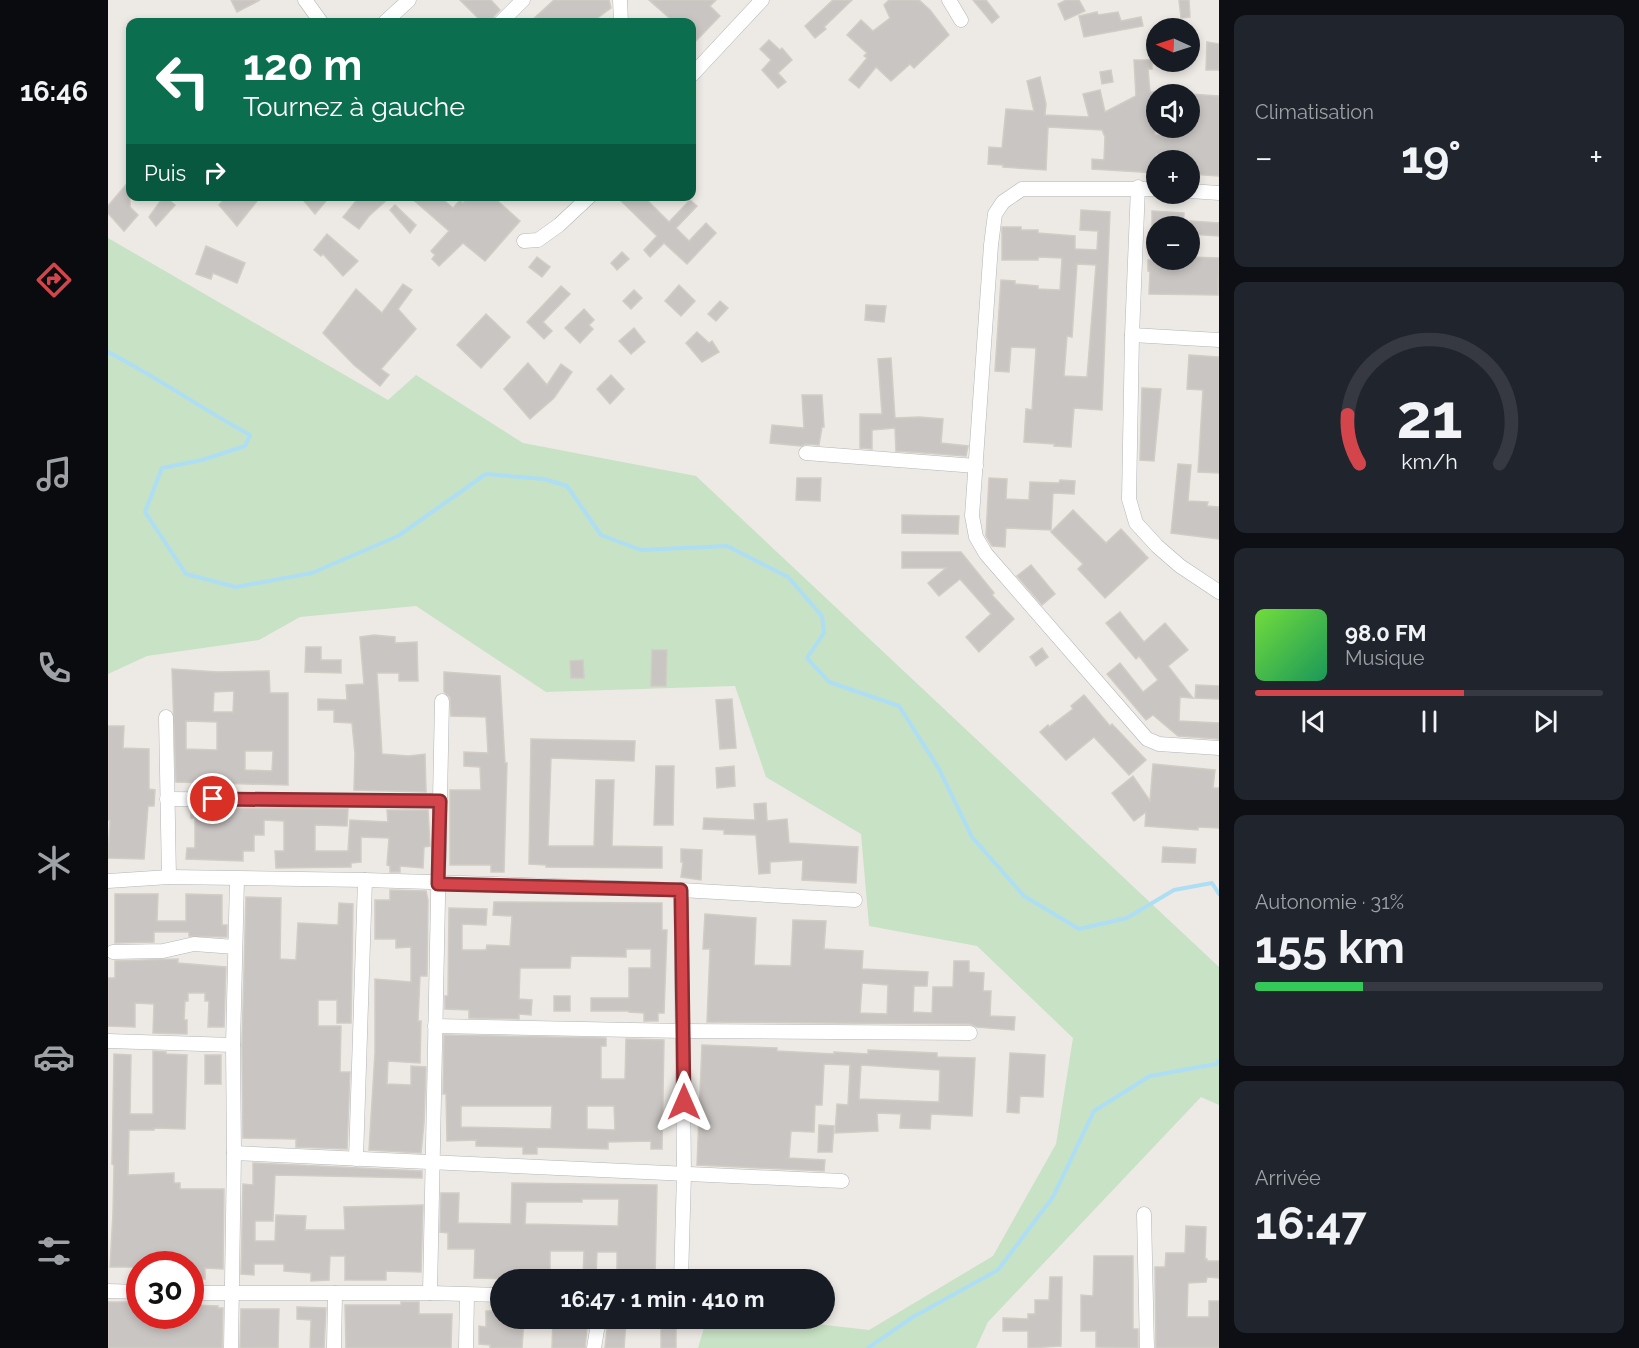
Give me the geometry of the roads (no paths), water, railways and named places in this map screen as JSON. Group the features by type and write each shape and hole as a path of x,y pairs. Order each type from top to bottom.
{"street":[{"path":"305,0 318,18"},
{"path":"389,18 409,0"},
{"path":"505,18 523,0"},
{"path":"620,0 621,18"},
{"path":"696,71 762,0"},
{"path":"949,0 961,20"},
{"path":"1138,187 1129,499 1136,523 1157,546 1180,566 1219,592"},
{"path":"1146,188 1022,189 1003,202 994,214 972,516 976,537 986,554 1147,739 1159,744 1219,748"},
{"path":"1200,192 1219,193"},
{"path":"524,241 538,240 559,225 585,201"},
{"path":"1132,334 1219,340"},
{"path":"806,453 976,466"},
{"path":"430,1293 442,701"},
{"path":"166,717 169,877"},
{"path":"167,799 440,801"},
{"path":"108,881 169,877 365,880 681,890 855,900"},
{"path":"231,1348 233,1044 237,879"},
{"path":"356,1159 365,880"},
{"path":"681,890 684,1174 681,1269"},
{"path":"113,952 163,951 194,944 235,947"},
{"path":"435,1026 970,1033"},
{"path":"108,1041 233,1044"},
{"path":"234,1154 842,1182"},
{"path":"1144,1214 1147,1348"},
{"path":"108,1291 126,1292"},
{"path":"204,1293 490,1295"},
{"path":"334,1348 335,1293"},
{"path":"466,1348 467,1295"},
{"path":"594,1348 597,1329"}],"waterway":[{"path":"108,352 250,435 245,446 202,460 162,468 145,512 186,574 236,587 312,573 398,536 486,474 544,479 567,486 601,535 641,550 727,546 788,577 822,616 824,633 807,658 829,682 899,706 939,769 972,837 1024,896 1079,929 1127,918 1174,890 1212,883 1219,894"},
{"path":"868,1348 913,1317 998,1270 1053,1197 1094,1111 1150,1076 1216,1064 1219,1061"}]}
